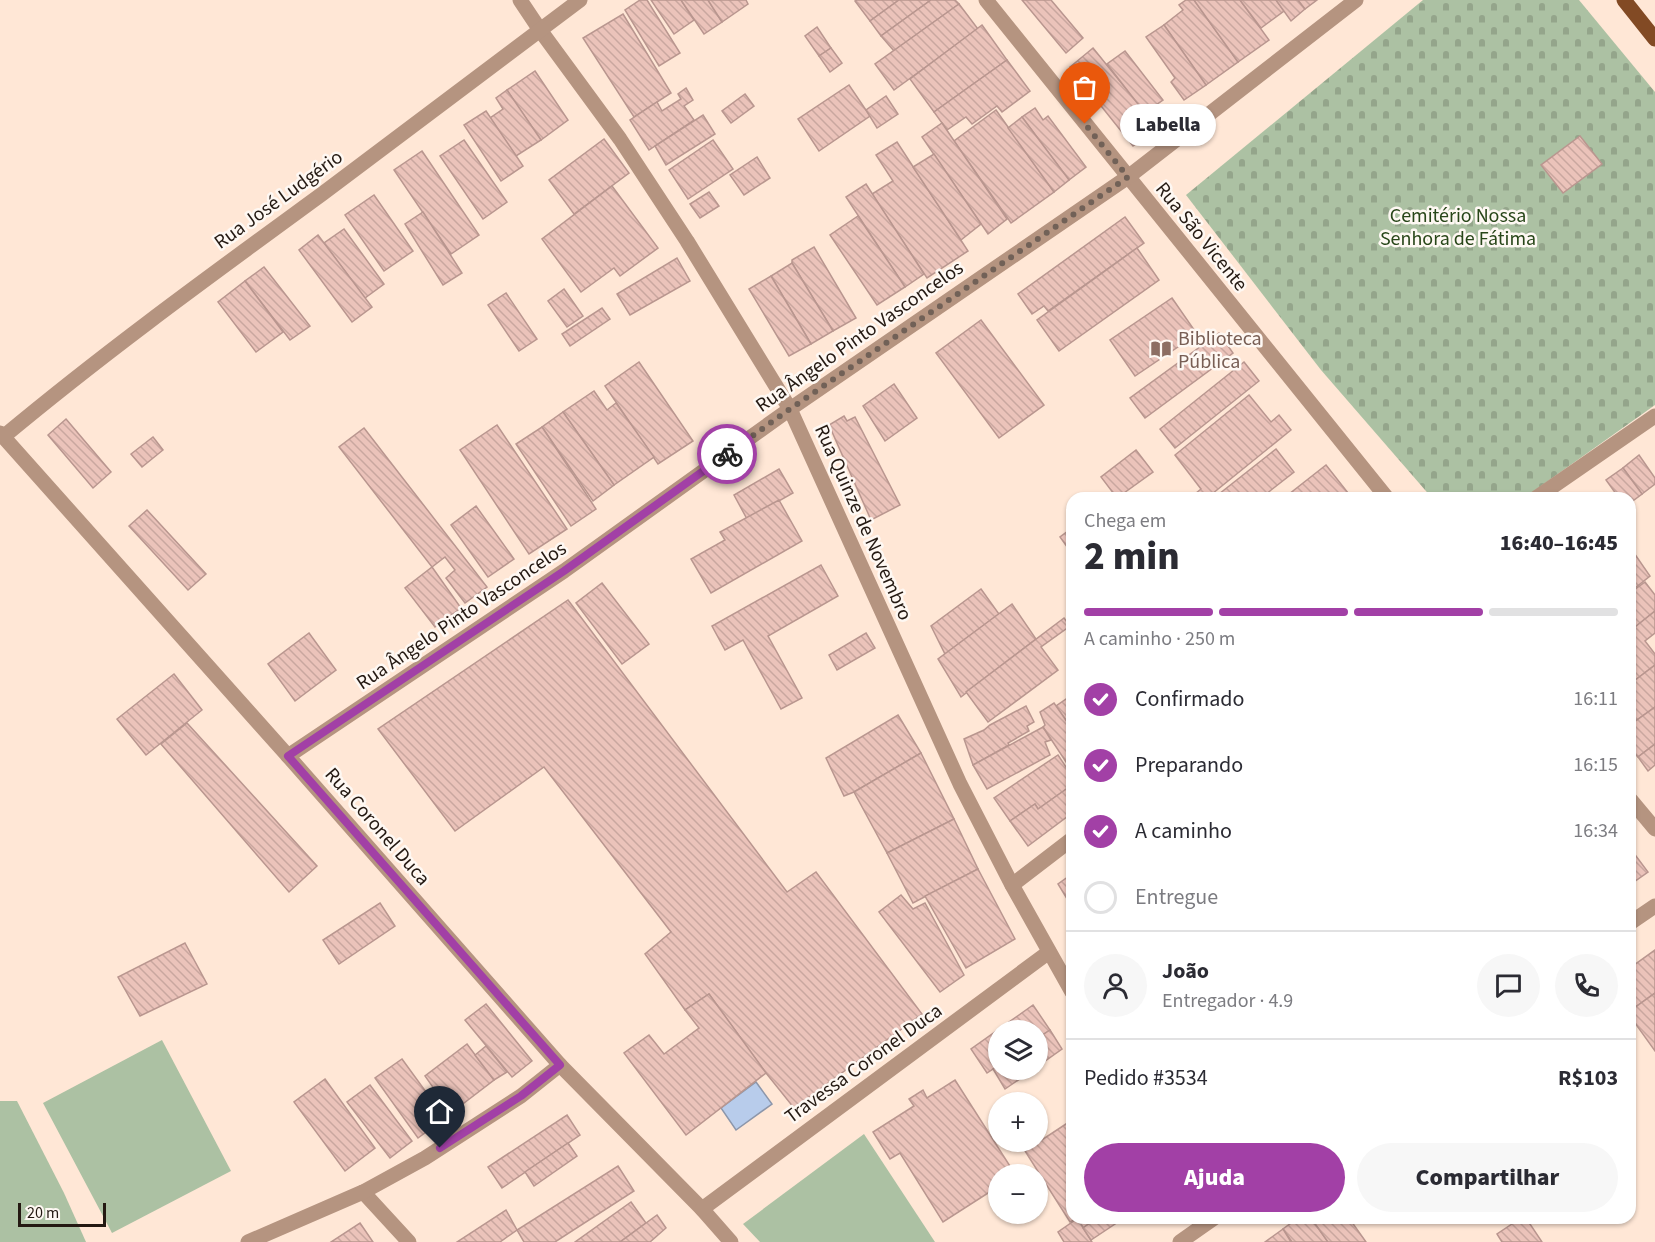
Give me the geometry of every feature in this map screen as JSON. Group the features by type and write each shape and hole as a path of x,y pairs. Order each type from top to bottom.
{"main road":[{"path":"1624,0 1655,39"}],"street":[{"name":"Rua Quinze de Novembro","path":"520,0 663,203 790,409 960,784 1011,885 1066,982"},
{"name":"Rua José Ludgério","path":"2,435 148,321 410,129 580,0"},
{"name":"Rua São Vicente","path":"986,0 1382,492"},
{"name":"Rua Ângelo Pinto Vasconcelos","path":"288,756 564,571 790,409 1128,177 1356,0"},
{"path":"1545,492 1655,416"},
{"name":"Rua Coronel Duca","path":"2,435 560,1065 702,1209 731,1242"},
{"path":"1636,806 1655,829"},
{"path":"1011,885 1066,844"},
{"path":"1636,919 1655,906"},
{"name":"Travessa Coronel Duca","path":"702,1209 1049,952"},
{"path":"248,1242 363,1192 425,1158 521,1096 560,1065"},
{"path":"363,1192 409,1242"},
{"path":"1180,1242 1204,1224"}],"green space":[{"name":"Cemitério Nossa Senhora de Fátima","path":"1423,0 1579,0 1655,92 1655,405 1532,492 1427,492 1321,370 1186,195"},
{"path":"162,1040 231,1171 112,1233 43,1103"},
{"path":"0,1101 17,1101 86,1242 0,1242"},
{"path":"864,1134 935,1242 760,1242 743,1224"}],"water":[{"path":"756,1082 772,1104 736,1130 721,1108"}],"building":[{"path":"640,0 647,0 680,53 659,66 625,10"},
{"path":"651,0 681,0 694,20 674,34"},
{"path":"681,0 708,0 722,22 704,34"},
{"path":"708,0 746,0 748,4 722,22"},
{"path":"899,0 870,21 855,1"},
{"path":"899,0 931,0 881,36 870,21"},
{"path":"931,0 955,0 959,4 894,51 881,36"},
{"path":"1022,0 1051,0 1083,38 1066,53"},
{"path":"1186,0 1194,0 1238,62 1206,85 1164,25 1183,10 1179,5"},
{"path":"1194,0 1240,0 1269,40 1238,62"},
{"path":"1240,0 1276,0 1284,11 1261,28"},
{"path":"1276,0 1298,0 1305,9 1291,21"},
{"path":"1298,0 1317,0 1305,9"},
{"path":"959,4 978,29 894,90 875,64"},
{"path":"623,14 671,93 634,117 583,38"},
{"path":"982,25 1007,60 934,112 910,79"},
{"path":"1164,25 1206,85 1184,100 1171,82 1175,78 1146,37"},
{"path":"817,27 831,48 819,56 805,36"},
{"path":"831,48 842,63 830,72 819,56"},
{"path":"1093,48 1157,127 1133,146 1070,67"},
{"path":"1125,51 1163,100 1156,105 1159,109 1148,117 1107,64"},
{"path":"1007,60 1030,91 1002,112 997,106 972,124 966,117 947,130 934,112"},
{"path":"535,71 568,120 541,140 507,90"},
{"path":"849,85 870,116 819,151 798,119"},
{"path":"686,88 693,100 684,106 694,120 649,150 630,120 657,102 662,111 681,99 678,94"},
{"path":"507,90 541,140 516,156 490,118 503,109 496,98"},
{"path":"745,94 754,106 731,123 722,111"},
{"path":"886,96 898,114 877,128 866,110"},
{"path":"1035,108 1043,120 1048,116 1086,167 1069,180 1022,117"},
{"path":"996,110 1054,192 1011,223 954,141"},
{"path":"486,111 523,166 501,181 464,125"},
{"path":"703,115 715,134 666,165 655,146"},
{"path":"1022,117 1069,180 1054,192 1008,128"},
{"path":"942,123 1007,219 988,234 922,137"},
{"path":"1580,136 1602,164 1563,193 1541,165"},
{"path":"604,139 629,173 574,214 549,180"},
{"path":"464,140 507,202 483,219 440,156"},
{"path":"713,140 733,169 688,199 669,170"},
{"path":"897,142 968,251 927,278 872,194 893,181 876,155"},
{"path":"422,151 479,235 451,254 394,170"},
{"path":"934,154 981,224 961,240 913,167"},
{"path":"757,157 770,178 744,195 730,175"},
{"path":"866,184 924,274 905,287 846,197"},
{"path":"612,186 658,248 620,276 614,268 581,292 542,239"},
{"path":"709,192 719,206 700,218 690,204"},
{"path":"374,195 413,251 384,271 345,215"},
{"path":"423,212 462,273 443,285 405,224"},
{"path":"858,216 905,287 877,305 830,235"},
{"path":"1125,217 1144,243 1048,311 1044,306 1032,314 1018,294"},
{"path":"344,229 384,284 365,298 324,243"},
{"path":"318,235 372,307 352,322 299,250"},
{"path":"814,247 856,318 833,331 792,263 792,260"},
{"path":"1137,248 1159,280 1059,351 1037,320"},
{"path":"677,258 690,281 630,315 617,294"},
{"path":"792,263 833,331 811,344 771,276"},
{"path":"264,267 310,326 290,340 245,281"},
{"path":"771,276 811,344 789,356 749,289"},
{"path":"245,281 283,332 256,352 218,302"},
{"path":"564,289 583,316 567,327 548,301"},
{"path":"506,293 537,339 519,351 488,305"},
{"path":"1172,298 1197,334 1135,376 1110,340"},
{"path":"602,308 610,319 570,346 562,334"},
{"path":"981,320 1044,405 999,438 936,353"},
{"path":"1219,333 1233,353 1145,418 1130,398"},
{"path":"639,362 693,441 658,464 605,386"},
{"path":"1244,362 1259,381 1175,448 1160,429"},
{"path":"894,384 917,418 885,441 863,406"},
{"path":"594,391 607,410 616,403 654,457 614,485 563,412"},
{"path":"1249,395 1271,422 1279,415 1291,430 1214,492 1197,492 1201,489 1175,455"},
{"path":"563,412 614,485 593,501 542,427"},
{"path":"844,416 847,421 855,417 900,505 871,520 829,425"},
{"path":"66,419 111,472 93,488 48,435"},
{"path":"497,425 567,529 529,554 460,450"},
{"path":"542,427 596,509 571,526 516,444"},
{"path":"364,428 487,587 465,603 446,578 455,570 445,557 432,567 339,447"},
{"path":"153,437 163,450 142,467 131,454"},
{"path":"1276,449 1294,472 1269,492 1222,492"},
{"path":"1136,450 1153,472 1125,492 1112,492 1101,477"},
{"path":"1639,455 1655,478 1655,484 1642,494 1623,468"},
{"path":"1326,465 1347,492 1292,492"},
{"path":"1623,468 1642,494 1636,498 1636,492 1615,492 1606,480"},
{"path":"779,469 793,493 747,519 734,495"},
{"path":"779,500 802,541 711,593 691,559 725,540 720,532"},
{"path":"476,506 514,559 488,577 451,525"},
{"path":"147,510 206,574 188,590 129,526"},
{"path":"1066,532 1066,546 1060,537"},
{"path":"1636,556 1650,576 1636,587"},
{"path":"821,565 838,596 768,636 802,698 781,709 743,640 725,650 712,626"},
{"path":"432,567 461,608 435,627 405,588"},
{"path":"1645,582 1655,595 1655,611 1636,626 1636,589"},
{"path":"602,583 649,644 622,664 576,603"},
{"path":"981,589 999,614 945,654 931,626"},
{"path":"568,600 787,892 816,872 922,1014 794,1108 709,994 685,1010 645,954 671,932 544,767 455,831 378,729"},
{"path":"1012,604 1036,639 961,697 938,659"},
{"path":"1655,611 1655,633 1645,641 1655,654 1655,665 1636,679 1636,626"},
{"path":"1064,618 1066,621 1066,629 1041,647 1058,670 988,722 966,692"},
{"path":"309,633 336,670 295,701 268,664"},
{"path":"866,633 875,648 837,670 829,655"},
{"path":"1655,665 1655,707 1636,721 1636,679"},
{"path":"174,674 202,710 146,755 117,719"},
{"path":"1066,699 1066,720 1056,706"},
{"path":"1054,703 1066,720 1066,762 1043,727 1045,725 1040,712"},
{"path":"1026,706 1034,722 1027,726 1029,731 973,765 964,739"},
{"path":"1655,707 1655,744 1638,757 1636,755 1636,721"},
{"path":"898,715 921,753 844,796 826,758"},
{"path":"187,723 317,866 289,892 161,744"},
{"path":"1043,727 1051,740 1045,742 1050,755 987,789 973,765"},
{"path":"1655,744 1655,765 1648,771 1638,757"},
{"path":"921,753 954,819 887,853 854,792"},
{"path":"1058,755 1066,767 1066,789 1038,809 1035,804 1010,821 994,798"},
{"path":"1066,789 1066,818 1028,846 1010,821 1035,804 1038,809"},
{"path":"954,819 978,869 913,903 887,853"},
{"path":"1636,856 1648,872 1636,880"},
{"path":"978,869 1015,939 966,968 925,896"},
{"path":"1066,878 1066,897 1058,884"},
{"path":"901,895 913,909 925,903 964,975 940,992 879,912"},
{"path":"380,903 395,926 339,964 323,940"},
{"path":"185,943 207,984 140,1016 118,977"},
{"path":"1655,950 1655,993 1636,1007 1636,964"},
{"path":"1655,993 1655,1051 1636,1024 1636,1007"},
{"path":"709,994 766,1073 686,1135 624,1053 649,1035 664,1054 699,1028 685,1010"},
{"path":"486,1004 532,1061 512,1077 465,1020"},
{"path":"1033,1005 1043,1020 1012,1020"},
{"path":"1050,1030 1062,1049 1048,1059 1048,1031"},
{"path":"988,1037 988,1072 987,1073 971,1049"},
{"path":"467,1044 494,1080 451,1113 425,1076"},
{"path":"486,1046 507,1072 494,1080 475,1055"},
{"path":"402,1059 445,1118 418,1138 375,1078"},
{"path":"325,1079 375,1148 345,1171 294,1102"},
{"path":"955,1080 988,1132 988,1152 1001,1152 1009,1164 988,1164 988,1193 943,1222 900,1153 890,1159 873,1132 914,1106 909,1099 923,1090 927,1098"},
{"path":"1000,1080 1018,1080 1005,1089"},
{"path":"370,1085 412,1141 390,1158 347,1102"},
{"path":"567,1115 580,1135 502,1188 488,1167"},
{"path":"1066,1124 1066,1216 1048,1187 1048,1164 1033,1164 1026,1152 1048,1152 1048,1136"},
{"path":"568,1143 577,1156 534,1186 525,1172"},
{"path":"618,1166 634,1191 555,1242 524,1242 517,1230"},
{"path":"631,1202 646,1223 620,1242 575,1242"},
{"path":"506,1210 517,1230 500,1242 457,1242"},
{"path":"657,1215 666,1228 650,1242 620,1242"},
{"path":"360,1223 373,1242 331,1242"},
{"path":"1069,1224 1081,1224 1092,1242 1064,1242 1058,1232"},
{"path":"1089,1224 1115,1224 1091,1240 1083,1228"},
{"path":"1290,1224 1315,1224 1328,1242 1292,1242 1283,1229"},
{"path":"1315,1224 1353,1224 1366,1242 1328,1242"},
{"path":"1512,1224 1530,1224 1542,1242 1502,1242 1497,1234"},
{"path":"1283,1229 1291,1242 1265,1242"}],"way so far":[{"path":"727,454 1128,177 1085,124"}],"place":[{"name":"Labella","path":"1085,124"},
{"name":"Biblioteca Pública","path":"1161,349"}],"route":[{"path":"440,1148 521,1096 560,1065 288,756 564,571 727,454"}]}
